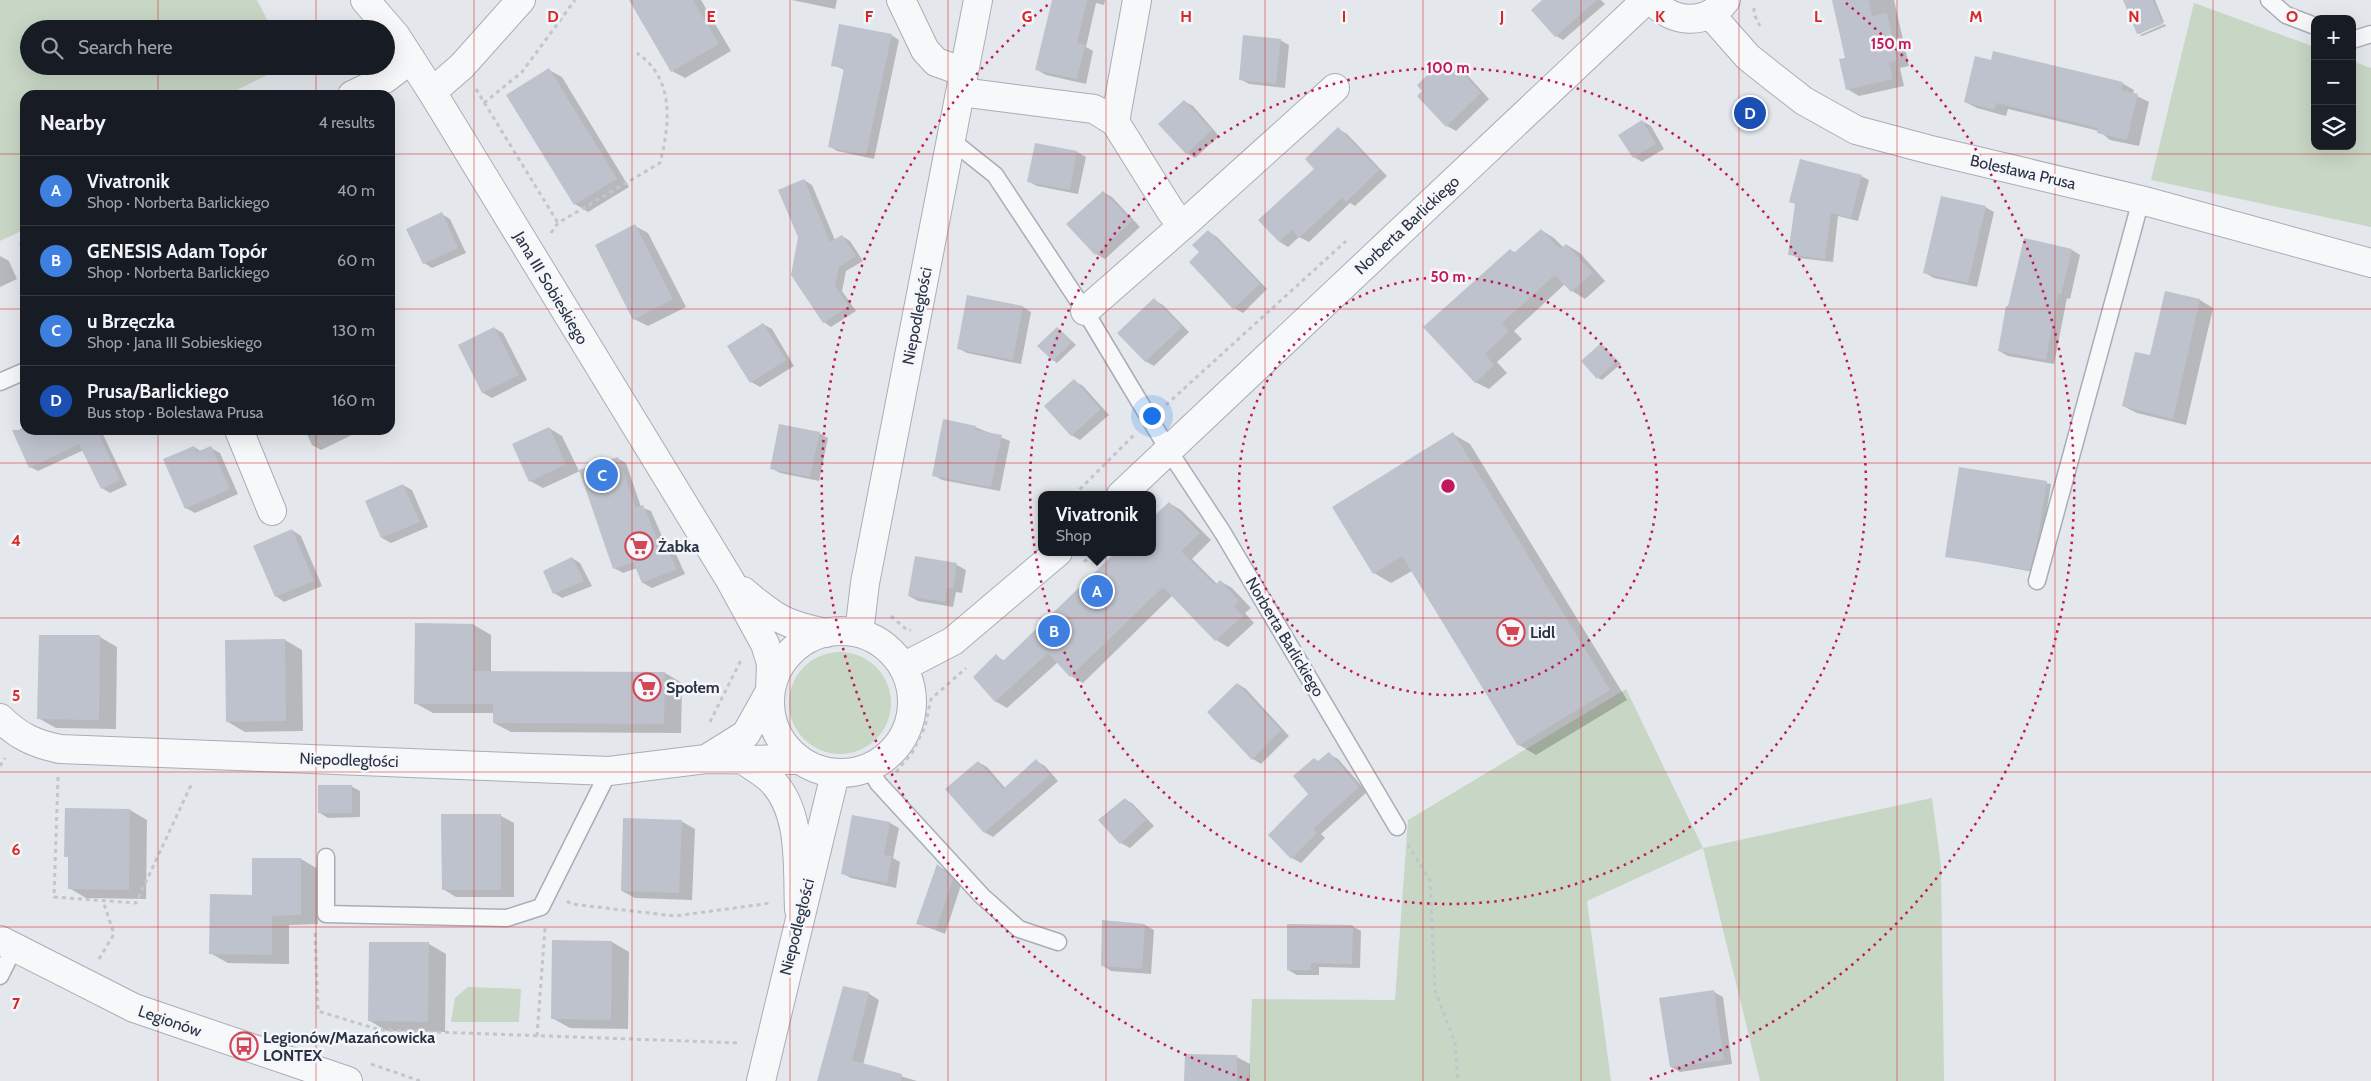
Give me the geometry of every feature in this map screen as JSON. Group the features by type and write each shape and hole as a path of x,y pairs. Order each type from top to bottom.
{"street":[{"name":"Jana III Sobieskiego","path":"366,0 383,20"},
{"path":"432,92 462,66 521,0"},
{"path":"901,0 925,50 936,62 963,82 1094,109 1115,122 1182,226"},
{"name":"Niepodległości","path":"859,633 865,583 978,0"},
{"path":"1115,122 1137,0"},
{"name":"Norberta Barlickiego","path":"1125,491 1646,0"},
{"path":"1652,0 1658,8 1670,15 1683,19 1697,19 1718,7"},
{"name":"Bolesława Prusa","path":"1718,7 1742,51 1804,101 1856,130 1927,149 2141,200 2371,263"},
{"name":"Jana III Sobieskiego","path":"395,35 412,59 730,580 765,644 771,663 770,691"},
{"path":"395,72 412,59"},
{"path":"362,90 390,75"},
{"path":"1085,311 1335,88"},
{"path":"241,435 272,511"},
{"path":"903,667 953,641 1070,559"},
{"name":"Jana III Sobieskiego","path":"730,580 779,619 793,627 826,633"},
{"path":"841,631 859,633 889,649 903,667 912,694 910,720 901,743 884,760 874,775 858,772 835,774 798,760 780,741 773,719 770,691 780,663 793,648 810,638 826,633 841,631"},
{"name":"Niepodległości","path":"706,760 746,734 770,691"},
{"name":"Niepodległości","path":"0,718 14,732 38,744 60,749 609,771 706,760 798,760"},
{"path":"742,760 771,780 786,800 796,836 799,919"},
{"name":"Niepodległości","path":"761,1081 835,774"},
{"name":"Legionów","path":"7,944 134,1008 307,1073 348,1081"}],"lane":[{"path":"2269,0 2286,15 2311,24"},
{"path":"2356,39 2371,34"},
{"path":"952,140 995,175 1085,311 1169,451"},
{"path":"2037,581 2141,200"},
{"path":"0,382 20,373"},
{"name":"Norberta Barlickiego","path":"1169,451 1223,533 1397,827"},
{"path":"326,858 326,914 507,918 541,907 609,771"},
{"path":"874,775 982,896 1019,930 1058,942"},
{"path":"0,976 7,944"}],"path":[{"path":"484,103 522,72 575,0"},
{"path":"550,235 558,222 660,163 666,143 669,106 662,83 647,60 637,53"},
{"path":"462,66 558,222"},
{"path":"888,611 892,619 907,630 916,630"},
{"path":"706,760 706,731 745,651"},
{"path":"874,775 893,775 912,752 925,727 931,699 970,665"},
{"path":"60,749 54,897 136,903 206,754"},
{"path":"1397,827 1430,881 1435,990 1456,1043 1458,1081"},
{"path":"549,890 571,904 675,916 771,902"},
{"path":"771,894 771,912"},
{"path":"96,965 114,934 103,901"},
{"path":"565,908 571,904"},
{"path":"326,914 315,926 318,1011 380,1030 744,1043 742,1053"},
{"path":"538,1036 546,921"}],"green space":[{"path":"0,0 257,0 267,20 20,20 20,75 267,75 237,90 20,90 20,231 0,241"},
{"path":"2194,3 2311,46 2311,150 2356,150 2356,62 2371,68 2371,227 2151,180"},
{"path":"840,652 850,653 869,660 883,674 890,693 890,713 883,732 869,746 850,753 840,754 830,753 811,746 797,732 790,713 789,703 790,693 797,674 811,660 830,653"},
{"path":"1626,689 1703,848 1587,901 1611,1081 1249,1081 1252,999 1395,1000 1408,820"},
{"path":"1932,798 1941,866 1944,1081 1760,1081 1703,848"},
{"path":"468,987 521,989 519,1022 451,1022 455,998"}],"building":[{"path":"629,0 693,0 719,44 671,72"},
{"path":"1052,0 1087,0 1077,43 1085,45 1077,79 1035,70"},
{"path":"1542,0 1597,0 1555,37 1531,10"},
{"path":"1832,0 1869,0 1872,16 1887,13 1897,60 1889,62 1893,79 1846,90 1839,59 1845,58"},
{"path":"2123,0 2153,0 2163,24 2137,34"},
{"path":"839,24 892,34 866,155 828,147 844,68 831,66"},
{"path":"1243,35 1281,39 1276,84 1239,80"},
{"path":"1993,51 2123,82 2121,90 2138,94 2127,140 2097,133 2098,128 1996,103 1994,110 1964,102 1975,56 1991,60"},
{"path":"1453,62 1481,93 1446,127 1417,96 1422,91 1417,85 1440,63 1446,69"},
{"path":"549,68 617,179 574,205 506,95"},
{"path":"1184,100 1212,130 1186,154 1158,124"},
{"path":"1642,120 1656,144 1633,158 1618,135"},
{"path":"1338,127 1379,170 1346,202 1342,198 1299,238 1292,230 1279,242 1258,220 1314,169 1305,159"},
{"path":"1035,143 1077,151 1070,190 1027,182"},
{"path":"1800,159 1862,175 1851,218 1831,213 1825,259 1788,255 1795,204 1789,202"},
{"path":"804,179 830,242 842,235 856,256 839,267 835,286 849,306 823,323 791,275 798,237 778,190"},
{"path":"1103,191 1132,221 1095,255 1066,224"},
{"path":"1941,196 1986,206 1968,283 1923,273"},
{"path":"442,212 458,248 423,264 406,229"},
{"path":"635,224 673,299 633,320 595,245"},
{"path":"1541,229 1560,249 1566,244 1593,273 1571,292 1555,275 1502,323 1509,331 1485,354 1494,365 1475,383 1423,327 1510,249 1514,253"},
{"path":"1208,230 1260,284 1233,309 1189,262 1199,252 1192,245"},
{"path":"2024,238 2072,249 2061,295 2058,294 2046,360 1998,351 2006,306 2008,306"},
{"path":"2165,291 2200,299 2173,419 2122,406 2135,352 2150,355"},
{"path":"967,295 1023,306 1013,360 957,349"},
{"path":"1154,298 1182,327 1145,362 1117,333"},
{"path":"763,323 786,360 750,383 727,346"},
{"path":"494,327 519,375 482,393 458,345"},
{"path":"1057,327 1072,342 1053,361 1037,346"},
{"path":"1601,343 1617,361 1597,379 1581,361"},
{"path":"1074,379 1101,409 1071,436 1044,406"},
{"path":"943,419 976,426 975,430 1002,435 991,487 932,476"},
{"path":"779,424 820,432 810,477 770,469"},
{"path":"549,427 566,464 529,482 512,444"},
{"path":"12,430 20,430 20,435 99,435 120,480 101,489 79,444 29,468"},
{"name":"Lidl","path":"1453,432 1610,690 1518,746 1402,556 1373,574 1332,507"},
{"path":"194,446 197,452 211,446 230,489 185,509 163,459"},
{"path":"618,457 636,508 643,505 662,550 667,548 677,569 642,583 633,562 613,569 579,470"},
{"path":"1959,467 2047,481 2038,538 2030,570 1945,557"},
{"path":"403,484 420,522 381,538 365,501"},
{"path":"1169,502 1200,533 1181,551 1215,585 1220,580 1239,601 1234,606 1243,616 1215,641 1163,587 1070,677 1048,653 995,702 973,677 996,654 1003,661 1112,556 1156,556 1156,514"},
{"path":"292,529 314,581 275,597 253,546"},
{"path":"915,556 957,563 953,589 947,588 945,602 908,596"},
{"path":"572,557 584,581 553,594 543,571"},
{"path":"415,623 474,624 474,671 665,672 664,724 493,723 493,704 414,704"},
{"path":"39,635 100,635 99,720 37,719"},
{"path":"285,639 286,721 226,722 225,640"},
{"path":"1237,683 1281,730 1252,760 1207,712"},
{"path":"1329,752 1359,787 1313,829 1317,833 1291,859 1268,835 1308,794 1293,776 1314,758 1318,761"},
{"path":"1036,759 1050,775 984,833 945,789 978,761 1003,789"},
{"path":"318,785 352,785 352,813 318,813"},
{"path":"1125,798 1146,820 1120,844 1098,820"},
{"path":"65,808 130,809 129,890 68,889 68,857 64,857"},
{"path":"441,814 501,814 501,890 442,890"},
{"path":"852,815 890,822 884,855 892,856 887,883 841,874"},
{"path":"623,818 682,820 679,893 621,891"},
{"path":"252,858 301,858 301,915 272,916 272,955 209,954 210,894 252,895"},
{"path":"937,864 953,879 936,930 916,924"},
{"path":"1102,920 1145,924 1142,969 1101,966"},
{"path":"1287,924 1353,925 1352,964 1311,963 1311,970 1287,970"},
{"path":"552,940 612,941 611,1020 551,1019"},
{"path":"369,942 429,942 428,1022 368,1021"},
{"path":"843,986 869,992 852,1060 902,1074 901,1081 817,1081"},
{"path":"1714,990 1724,1060 1670,1067 1659,998"},
{"path":"1185,1054 1237,1055 1237,1081 1184,1081"}],"place":[{"name":"Prusa/Barlickiego","path":"1750,113"},
{"name":"u Brzęczka","path":"602,475"},
{"name":"Żabka","path":"639,546"},
{"name":"Vivatronik","path":"1097,591"},
{"name":"GENESIS Adam Topór","path":"1054,631"},
{"name":"Lidl","path":"1511,632"},
{"name":"Społem","path":"647,687"},
{"name":"Legionów/Mazańcowicka LONTEX","path":"244,1046"}]}
